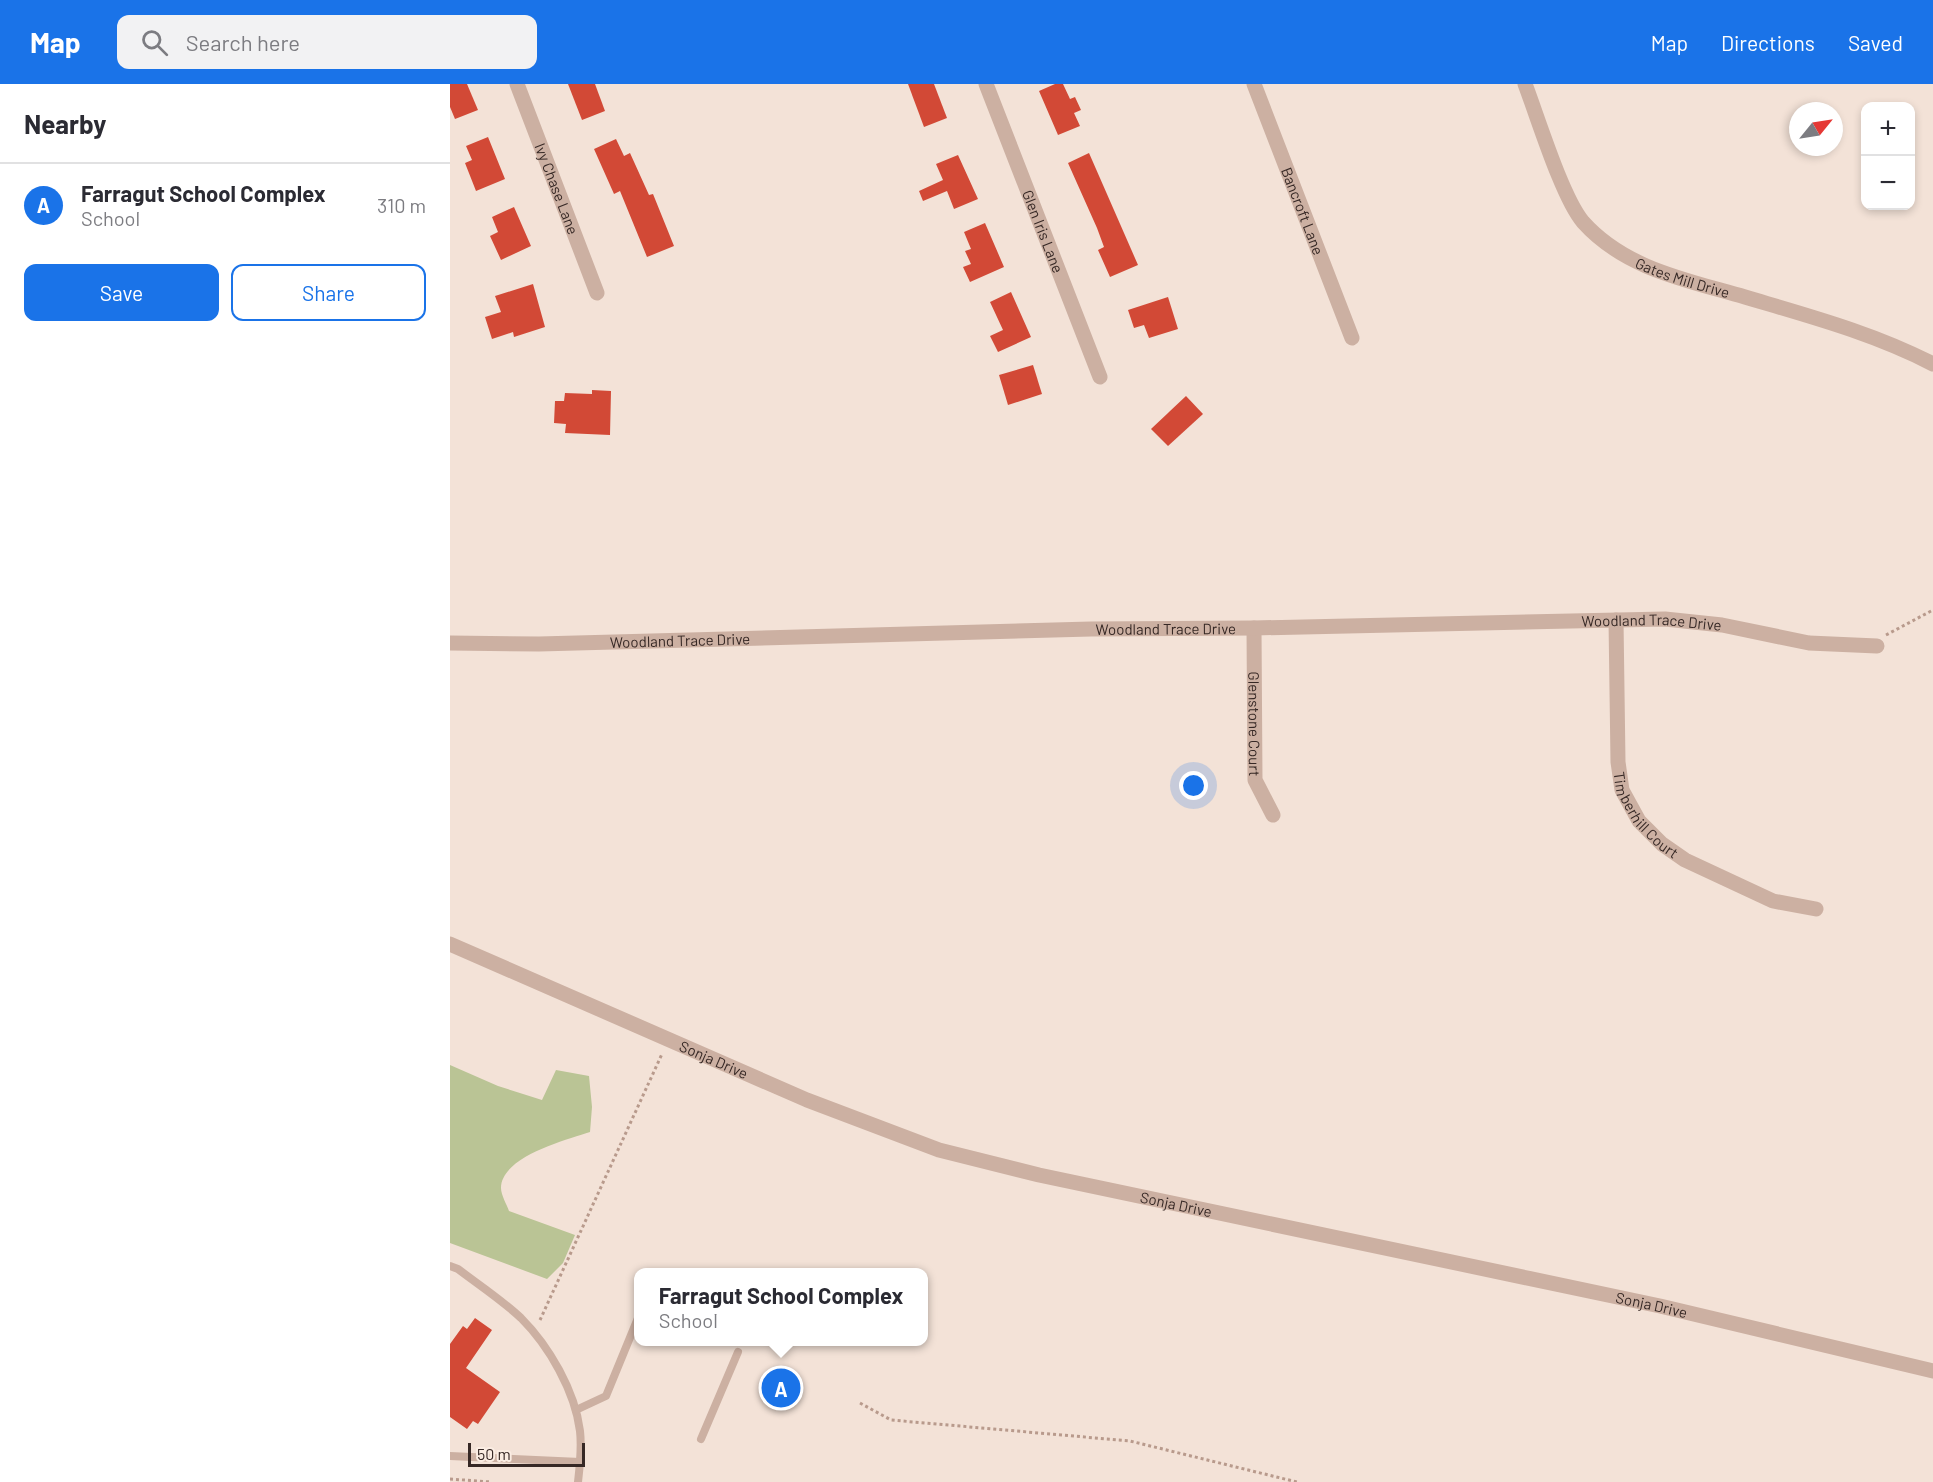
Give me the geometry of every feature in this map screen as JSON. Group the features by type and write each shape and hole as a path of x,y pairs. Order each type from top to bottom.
{"street":[{"name":"Ivy Chase Lane","path":"517,84 597,293"},
{"name":"Glen Iris Lane","path":"986,84 1100,377"},
{"name":"Bancroft Lane","path":"1254,84 1352,338"},
{"name":"Gates Mill Drive","path":"1524,84 1566,188 1582,220 1610,248 1650,269 1865,333 1933,364"},
{"name":"Woodland Trace Drive","path":"450,643 539,644 1091,629 1254,628 1665,619 1722,625 1809,643 1877,646"},
{"name":"Timberhill Court","path":"1616,620 1618,762 1622,790 1639,821 1662,844 1685,860 1773,901 1816,909"},
{"name":"Glenstone Court","path":"1254,628 1255,780 1273,815"},
{"name":"Sonja Drive","path":"450,944 807,1100 939,1150 1039,1175 1660,1306 1933,1371"}],"lane":[{"path":"450,1266 458,1269 520,1317 540,1340 555,1364 576,1410 581,1448 578,1482"},
{"path":"576,1410 606,1396 634,1330"},
{"path":"701,1439 738,1352"},
{"path":"450,1456 580,1462"}],"path":[{"path":"1877,646 1888,633 1933,610"},
{"path":"540,1340 540,1319 669,1040"},
{"path":"860,1403 891,1419 1130,1441 1297,1482"},
{"path":"450,1479 491,1482"}],"green space":[{"path":"450,1065 498,1086 542,1100 556,1070 589,1076 592,1107 590,1132 536,1151 523,1159 511,1167 504,1177 501,1188 509,1211 575,1235 563,1263 547,1279 450,1243"}],"building":[{"path":"450,84 467,84 478,110 455,119 450,107"},
{"path":"568,84 595,84 605,111 582,120"},
{"path":"908,84 934,84 947,118 924,127"},
{"path":"1055,84 1063,84 1070,99 1075,97 1081,110 1074,113 1080,126 1058,135 1039,91"},
{"path":"488,137 505,179 476,191 465,163 472,160 466,146"},
{"path":"616,139 624,156 630,153 649,195 653,194 674,246 647,257 620,191 614,194 594,149"},
{"path":"1089,153 1138,265 1110,277 1098,250 1104,247 1097,228 1068,163"},
{"path":"958,155 978,199 954,209 947,191 923,201 919,191 943,180 936,164"},
{"path":"514,207 531,246 501,260 490,236 498,232 492,217"},
{"path":"985,223 1004,267 970,282 963,267 971,264 965,251 971,249 964,232"},
{"path":"533,284 545,327 514,337 513,332 492,339 485,317 501,312 495,296"},
{"path":"1011,292 1031,337 998,352 990,336 1003,330 990,302"},
{"path":"1168,297 1178,329 1149,338 1144,325 1134,328 1128,310"},
{"path":"1033,365 1042,394 1008,405 999,375"},
{"path":"592,390 611,391 610,435 565,433 566,424 554,423 555,401 564,401 565,393 592,394"},
{"path":"1186,396 1203,414 1168,446 1151,429"},
{"path":"475,1318 492,1330 466,1368 500,1392 478,1424 473,1421 467,1429 450,1417 450,1344 463,1326 467,1329"}],"place":[{"name":"Farragut School Complex","path":"781,1388"}]}
